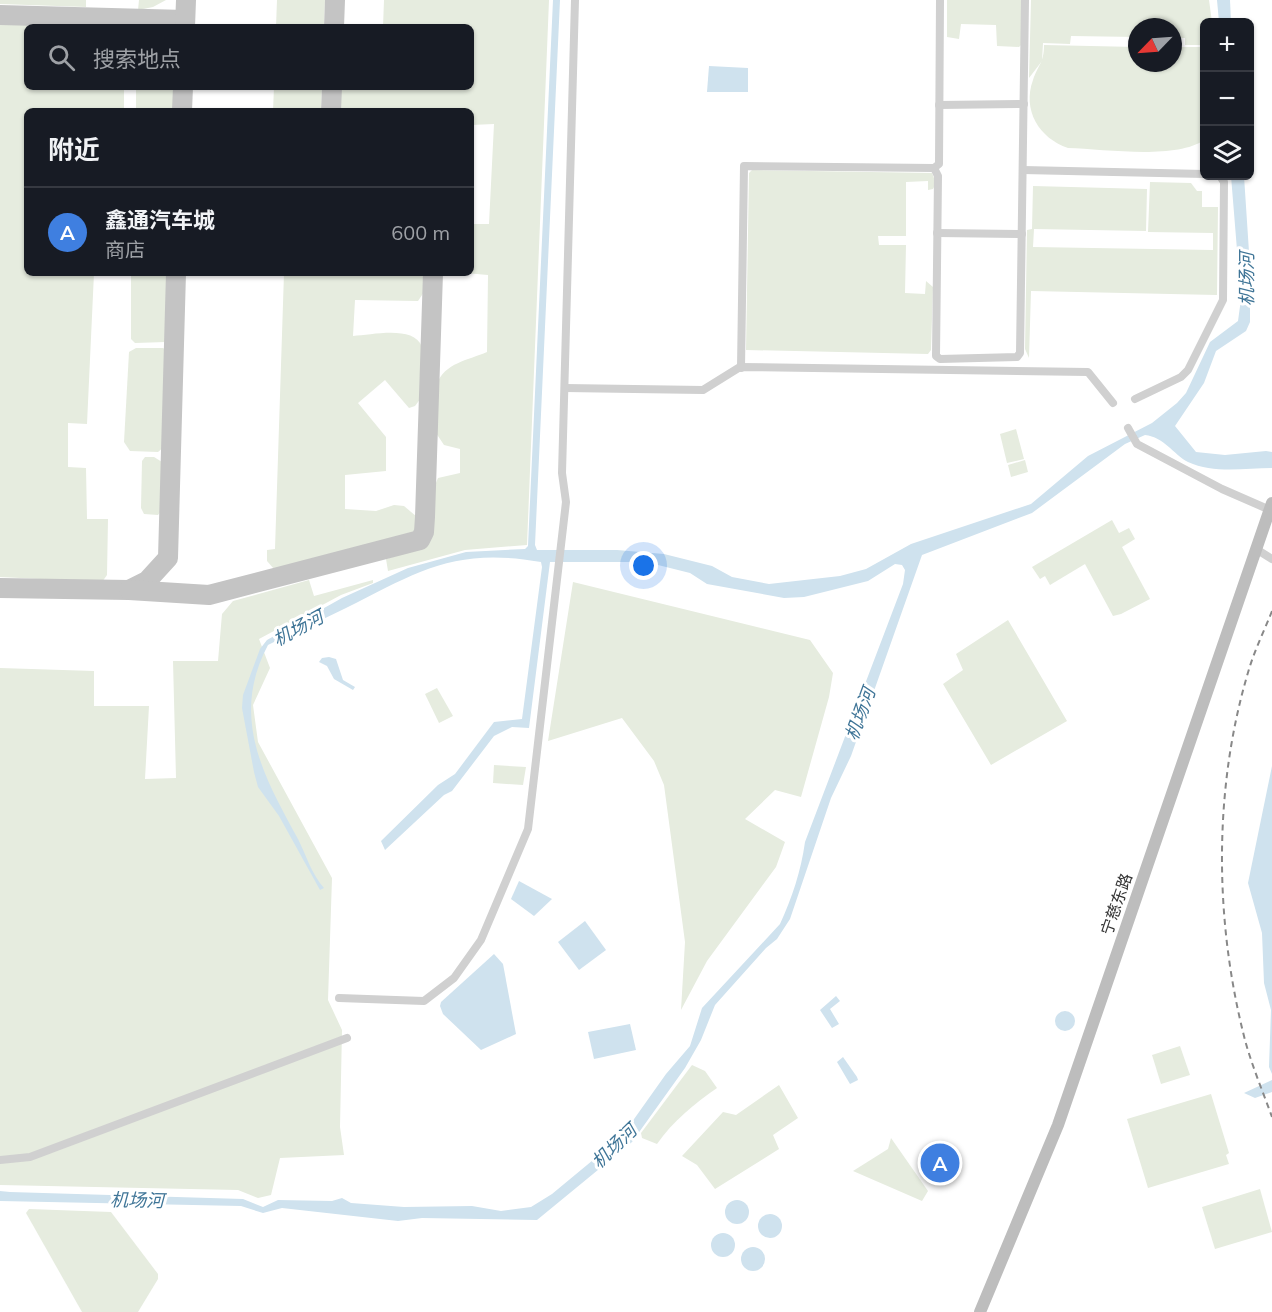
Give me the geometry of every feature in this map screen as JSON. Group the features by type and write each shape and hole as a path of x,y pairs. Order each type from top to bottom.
{"main road":[{"name":"宁慈东路","path":"980,1312 1058,1125 1271,506"}],"street":[{"path":"339,998 424,1001 454,978 481,940 528,829 564,528 565,388 575,0"},
{"path":"741,368 744,166 934,168 939,164 940,0"},
{"path":"934,168 938,176 936,356 940,359 1013,358 1020,353 1025,0"},
{"path":"939,105 1024,104"},
{"path":"1023,170 1200,174"},
{"path":"1136,399 1181,377 1188,370 1222,306 1223,180"},
{"path":"937,233 1022,234"},
{"path":"565,388 703,390 741,368 1088,372 1113,403"},
{"path":"1128,429 1137,444 1222,489 1271,506"},
{"path":"1256,549 1272,559"},
{"path":"0,1160 30,1156 347,1038"}],"shaded area":[{"path":"0,0 86,0 86,7 0,4"},
{"path":"139,0 166,0 153,7 138,10"},
{"path":"277,0 325,0 324,24 276,24"},
{"path":"384,0 549,0 527,545 465,550 388,571 386,559 420,547 429,536 433,516 434,490 438,478 460,473 460,449 444,445 436,433 437,384 440,377 451,367 487,352 488,275 474,274 474,224 489,224 494,124 474,125 474,108 337,108 339,90 474,90 474,24 383,24"},
{"path":"947,0 1023,0 1022,44 1019,47 997,46 996,25 961,24 959,39 947,37"},
{"path":"1031,0 1209,0 1211,18 1200,18 1200,45 1185,45 1185,38 1182,38 1182,18 1128,18 1128,37 1071,36 1070,44 1043,43 1042,61 1029,78"},
{"path":"0,22 49,24 24,24 24,90 124,90 124,108 24,108 24,276 94,276 87,424 68,423 68,467 86,468 87,519 108,519 107,575 102,582 0,577"},
{"path":"1044,45 1128,47 1128,72 1182,72 1182,47 1200,47 1200,142 1176,150 1158,152 1068,148 1058,143 1041,130 1030,102 1033,80"},
{"path":"136,90 175,90 175,108 136,108"},
{"path":"274,90 322,90 321,108 273,108"},
{"path":"752,170 932,173 936,183 933,189 928,190 928,181 906,182 906,236 878,236 879,245 906,245 905,293 925,294 926,281 933,287 931,350 928,354 746,350 749,173"},
{"path":"1150,182 1191,183 1197,191 1202,191 1202,207 1218,207 1217,295 1031,291 1029,358 1025,349 1027,230 1032,229 1033,186 1147,189 1146,231 1034,229 1033,247 1213,250 1213,233 1148,232"},
{"path":"131,276 172,276 170,339 166,342 135,343 131,339"},
{"path":"284,276 425,276 424,292 418,301 355,300 353,336 392,333 411,336 418,340 422,347 421,398 415,406 409,408 385,380 358,403 386,437 386,471 345,475 345,509 376,511 394,505 404,506 417,517 415,532 405,539 280,570 274,569 267,561 267,550 275,549"},
{"path":"136,348 163,348 169,352 165,446 158,452 130,451 124,442 129,352"},
{"path":"1016,429 1024,459 1007,463 1000,434"},
{"path":"145,457 154,457 162,462 162,510 158,515 144,514 141,508 142,461"},
{"path":"1025,460 1028,472 1011,477 1008,465"},
{"path":"1112,520 1119,533 1129,528 1135,539 1122,547 1150,599 1113,616 1085,564 1050,585 1045,576 1040,579 1032,567"},
{"path":"309,580 314,596 373,580 373,583 341,595 259,639 270,668 253,705 258,742 332,878 328,1000 342,1030 340,1127 344,1155 280,1158 271,1195 258,1198 238,1190 0,1185 0,668 94,671 94,706 149,706 145,779 176,778 173,661 218,661 222,614 233,601"},
{"path":"573,582 810,640 833,673 829,697 801,797 775,790 745,819 785,842 776,867 707,961 681,1010 685,942 664,785 654,761 622,718 548,741"},
{"path":"1008,620 1067,721 991,765 943,684 963,670 956,654"},
{"path":"437,688 453,716 439,723 425,694"},
{"path":"494,765 526,767 523,785 493,783"},
{"path":"1180,1046 1190,1075 1161,1084 1152,1055"},
{"path":"692,1065 705,1071 717,1088 684,1113 657,1144 642,1138 641,1133"},
{"path":"779,1085 798,1118 773,1135 779,1149 715,1189 697,1165 682,1156 723,1112 736,1115"},
{"path":"1211,1094 1229,1153 1226,1155 1229,1164 1148,1188 1127,1119"},
{"path":"891,1138 928,1191 922,1201 853,1171 888,1149"},
{"path":"1260,1189 1272,1232 1215,1249 1202,1207"},
{"path":"29,1209 111,1212 158,1274 158,1279 138,1312 82,1312 26,1213"}],"water":[{"name":"机场河","path":"553,0 560,0 535,545 537,550 617,550 664,554 712,566 732,577 769,584 840,576 866,569 911,544 1031,504 1088,456 1152,423 1177,403 1186,393 1210,342 1238,321 1241,299 1231,180 1244,180 1250,267 1250,322 1246,331 1216,351 1204,383 1175,426 1196,452 1225,455 1272,452 1272,468 1219,469 1198,466 1183,459 1158,439 1145,435 1125,444 1032,513 922,555 851,756 831,798 790,919 777,939 766,948 715,1005 701,1040 685,1068 632,1142 537,1220 422,1218 398,1221 282,1208 263,1213 241,1206 0,1201 0,1191 243,1199 263,1207 278,1200 332,1201 342,1198 351,1203 404,1207 472,1206 501,1211 531,1207 552,1194 622,1136 666,1074 690,1046 702,1008 780,924 796,884 805,842 903,584 905,570 902,565 895,564 868,581 804,597 784,598 707,584 690,573 646,562 550,562 529,728 512,727 494,736 452,791 444,795 385,850 381,841 438,785 455,774 494,722 522,719 541,562 511,558 485,558 461,560 439,566 395,583 268,645 257,671 252,697 252,721 256,745 273,792 324,888 320,890 279,816 258,787 254,772 242,708 243,695 260,649 267,640 342,598 408,568 466,552 525,549 528,546"},
{"path":"1217,0 1230,0 1231,18 1219,18"},
{"path":"709,66 748,68 748,92 707,92"},
{"path":"322,658 336,659 343,680 355,687 353,690 334,679 327,666 319,662"},
{"path":"1272,766 1272,1074 1269,1067 1271,1010 1264,983 1262,933 1248,883"},
{"path":"519,881 552,899 534,916 511,899"},
{"path":"585,921 606,950 579,970 558,942"},
{"path":"494,954 503,964 516,1034 481,1050 443,1014 440,1006 441,1002"},
{"path":"836,996 840,1001 830,1009 839,1024 832,1028 820,1010"},
{"path":"1061,1011 1069,1011 1075,1017 1075,1025 1069,1031 1061,1031 1055,1025 1055,1017"},
{"path":"630,1024 636,1050 594,1059 588,1032"},
{"path":"843,1057 858,1080 850,1084 837,1062"},
{"path":"1272,1080 1272,1092 1255,1098 1244,1093"},
{"path":"737,1200 742,1201 748,1207 748,1217 742,1223 737,1224 732,1223 726,1217 725,1212 726,1207 732,1201"},
{"path":"770,1214 775,1215 781,1221 781,1231 775,1237 770,1238 765,1237 759,1231 758,1226 759,1221 765,1215"},
{"path":"723,1233 728,1234 734,1240 734,1250 728,1256 723,1257 718,1256 712,1250 711,1245 712,1240 718,1234"},
{"path":"753,1247 758,1248 764,1254 764,1264 758,1270 753,1271 748,1270 742,1264 741,1259 742,1254 748,1248"}],"taxiway":[{"path":"185,24 186,0"},
{"path":"334,24 335,0"},
{"path":"0,15 185,20"},
{"path":"182,108 183,90"},
{"path":"331,108 332,90"},
{"path":"0,588 129,590 147,581 168,558 176,276"},
{"path":"129,590 209,595 420,540 424,532 425,517 433,276"}],"railway":[{"path":"1272,611 1252,659 1238,711 1229,758 1222,853 1223,900 1235,994 1248,1050 1272,1117"}],"place":[{"name":"鑫通汽车城","path":"940,1163"}]}
